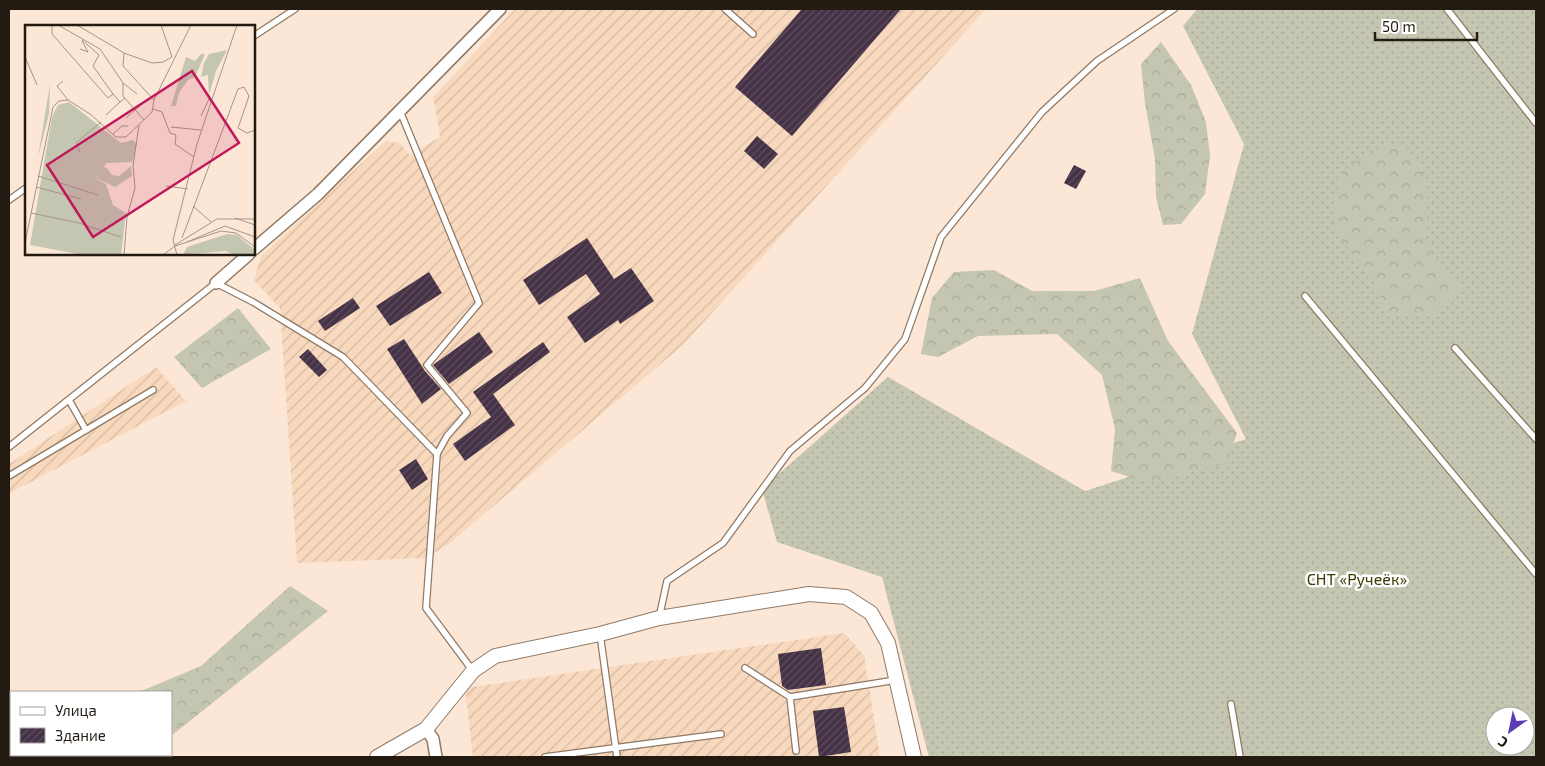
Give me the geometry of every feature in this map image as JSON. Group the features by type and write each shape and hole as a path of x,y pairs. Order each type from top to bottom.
{"street":[{"path":"255,248 318,194 500,9"},
{"path":"216,283 247,255"},
{"path":"377,757 426,729 473,671 495,656 600,634 659,618 809,594 846,597 871,613 888,643 914,757"},
{"path":"426,729 433,739 436,757"}],"lane":[{"path":"255,35 295,9"},
{"path":"725,9 753,34"},
{"path":"659,618 667,580 724,543 790,451 865,388 905,339 941,237 1042,112 1097,61 1174,9"},
{"path":"1447,9 1536,123"},
{"path":"400,110 479,303 427,364 466,413 446,436 437,454 426,608 473,671"},
{"path":"9,200 25,189"},
{"path":"9,447 216,283 253,302 343,357 437,454"},
{"path":"1305,296 1536,574"},
{"path":"1455,348 1536,439"},
{"path":"9,476 153,390"},
{"path":"69,400 86,430"},
{"path":"600,634 617,757"},
{"path":"745,668 790,697 896,680"},
{"path":"790,697 796,751"},
{"path":"1231,704 1240,757"},
{"path":"545,757 721,734"}],"shaded area":[{"path":"515,9 986,9 683,345 450,543 426,558 297,563 280,308 254,280 261,256 386,141 400,143 410,155 440,137 433,97"},
{"path":"156,367 186,401 10,493 9,464"},
{"path":"844,633 864,655 880,757 473,757 465,688"}],"green space":[{"name":"СНТ «Ручеёк»","path":"1197,9 1536,9 1536,757 929,757 882,577 777,542 762,489 888,377 1085,491 1246,439 1192,334 1244,144 1183,26"},
{"path":"1161,42 1191,85 1206,122 1210,156 1205,194 1181,224 1163,225 1156,197 1155,159 1145,103 1141,64"},
{"path":"1403,143 1413,154 1428,187 1426,238 1434,261 1460,288 1430,316 1391,314 1383,305 1372,276 1336,233 1335,197 1343,171 1370,151"},
{"path":"994,270 1032,291 1094,291 1140,278 1168,341 1237,433 1227,463 1149,483 1111,471 1115,429 1102,375 1057,334 978,336 938,357 921,354 932,298 954,272"},
{"path":"238,308 271,349 202,388 174,357"},
{"path":"290,586 328,611 172,735 172,691 141,691 201,666"},
{"path":"9,705 10,756 146,756 145,757 9,757"}],"building":[{"path":"802,9 901,9 792,136 735,87"},
{"path":"757,136 778,154 764,169 744,151"},
{"path":"1074,165 1086,171 1076,189 1064,183"},
{"path":"587,238 614,279 631,268 654,301 620,324 618,320 585,343 567,317 600,294 586,274 539,305 523,280"},
{"path":"429,272 442,293 390,326 376,306"},
{"path":"353,298 360,308 325,331 318,321"},
{"path":"479,332 493,352 449,384 433,365"},
{"path":"404,339 425,371 441,389 422,404 387,349"},
{"path":"543,342 550,352 493,394 515,425 465,461 453,444 491,417 473,392"},
{"path":"308,349 327,370 319,377 299,357"},
{"path":"416,459 428,479 412,490 399,470"},
{"path":"821,648 826,685 788,690 782,686 778,654"},
{"path":"844,707 851,752 819,757 813,711"}]}
